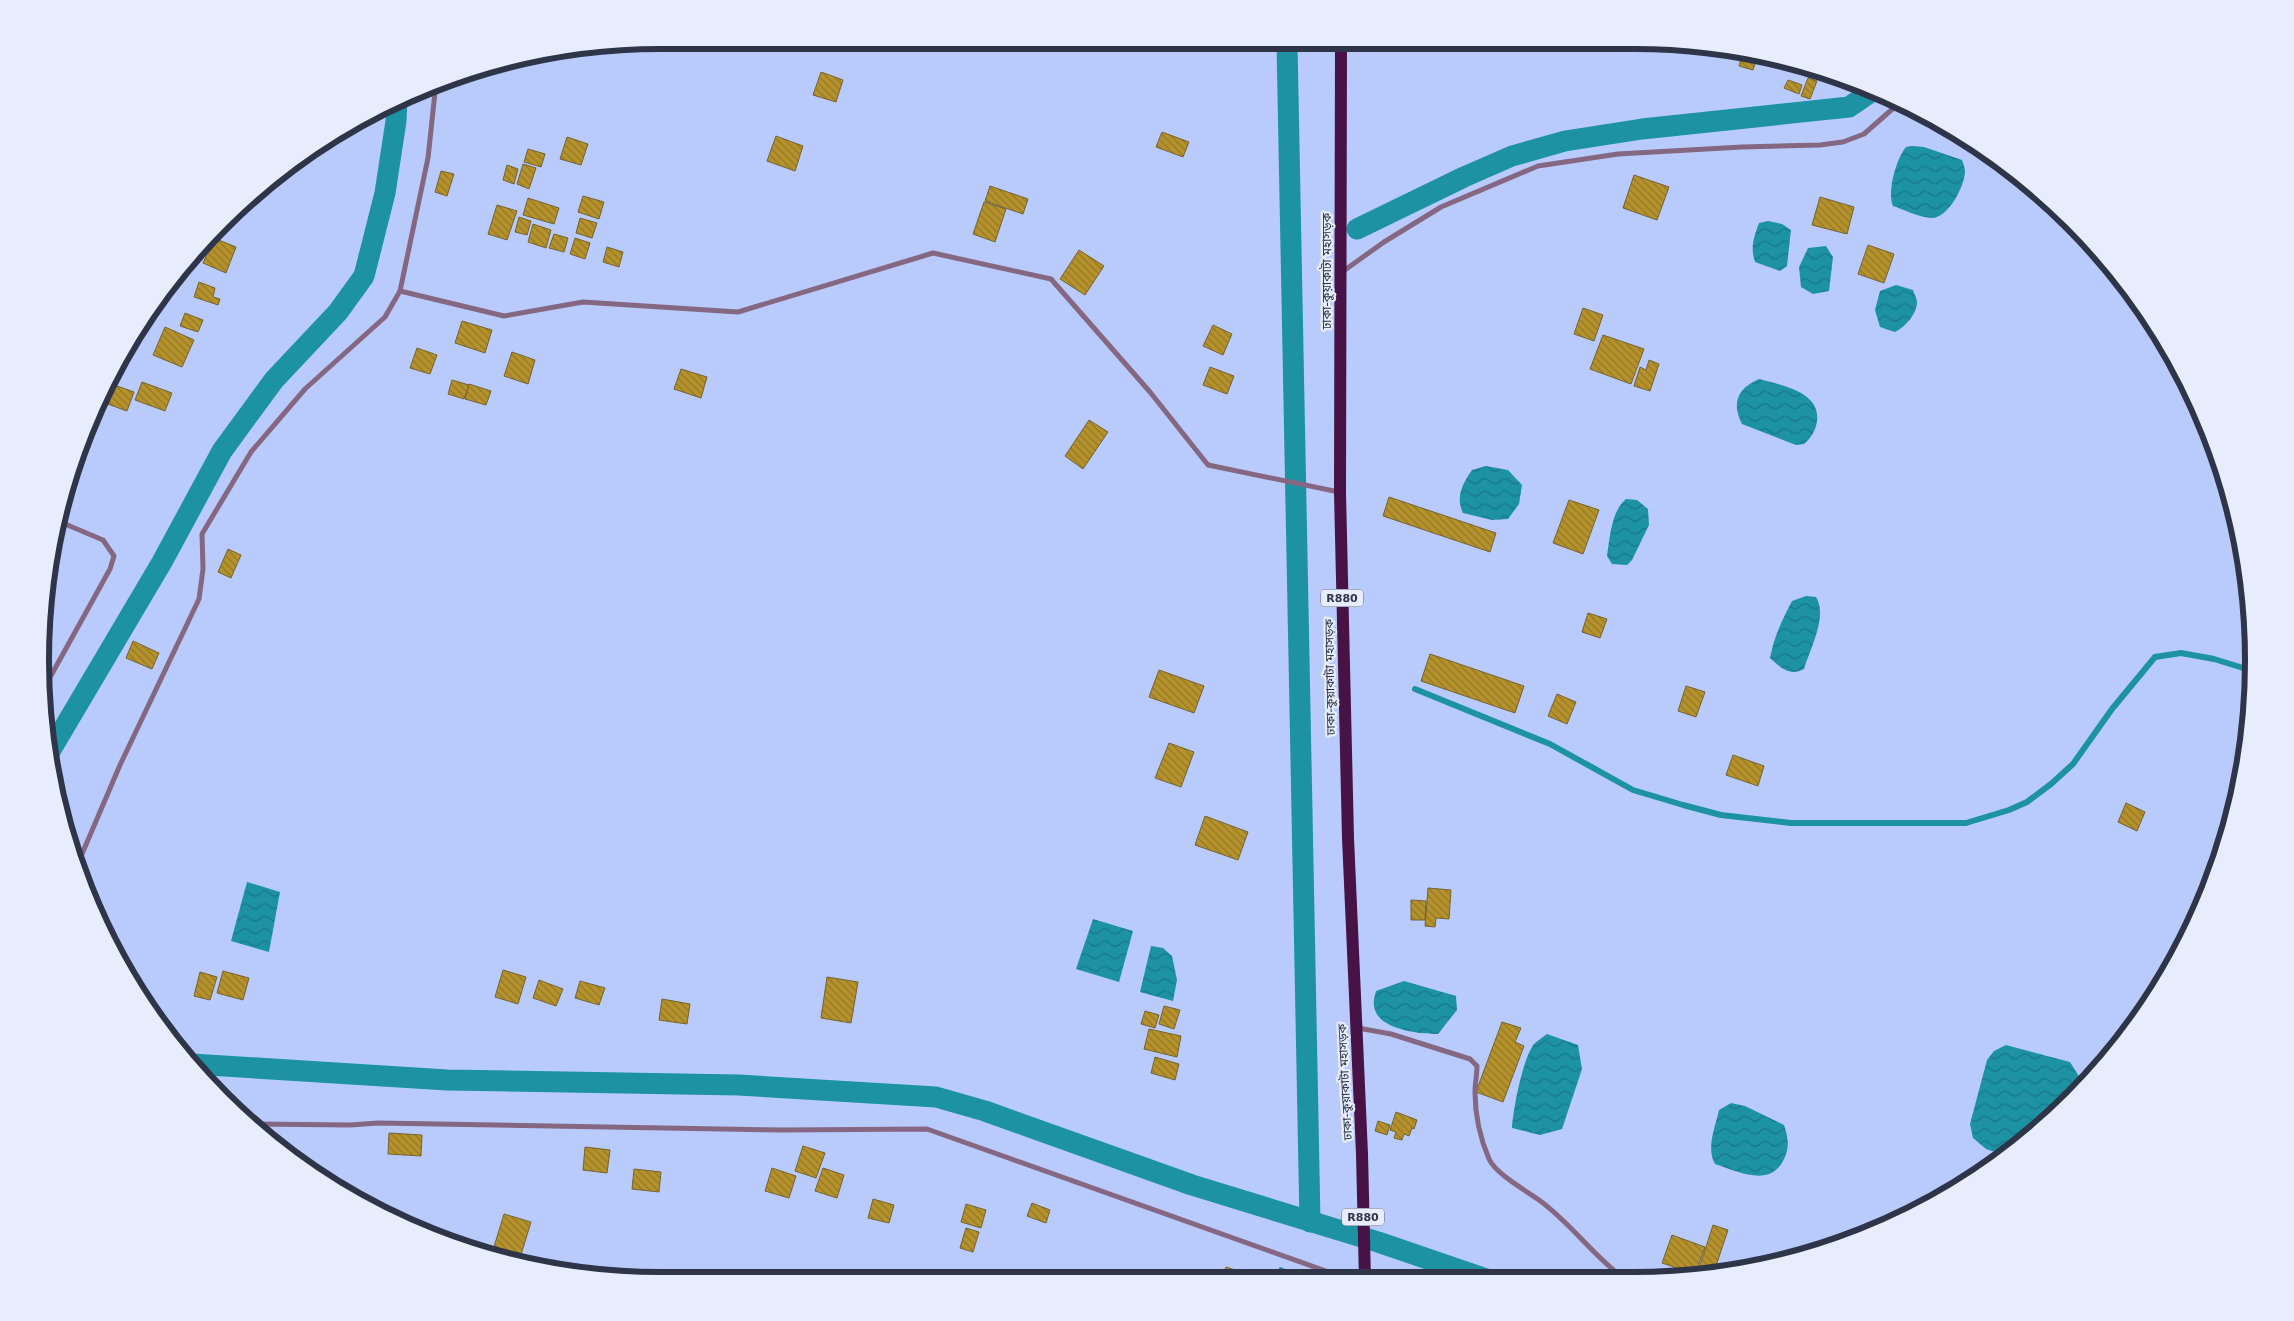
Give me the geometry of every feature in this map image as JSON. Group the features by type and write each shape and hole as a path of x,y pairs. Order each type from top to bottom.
{"main road":[{"name":"ঢাকা-কুয়াকাটা মহাসড়ক","path":"1341,49 1340,492 1348,838 1362,1154 1364,1272"}],"street":[{"path":"81,857 120,765 199,600 203,569 202,534 251,452 305,389 385,317 400,291 428,158 435,92"},
{"path":"1342,272 1384,242 1441,207 1538,166 1618,154 1820,145 1843,142 1864,134 1894,107"},
{"path":"400,291 504,316 584,302 738,312 933,253 1051,278 1150,392 1208,465 1340,492"},
{"path":"49,678 110,569 114,556 103,540 65,524"},
{"path":"1356,1028 1390,1034 1470,1059 1477,1066 1475,1091 1477,1121 1491,1162 1512,1181 1540,1200 1565,1221 1615,1272"},
{"path":"262,1124 350,1125 378,1123 783,1130 927,1128 1329,1272"}],"water":[{"path":"1906,147 1924,147 1962,160 1965,171 1959,193 1949,208 1937,217 1921,216 1893,206 1891,193 1893,176 1902,152"},
{"path":"1768,221 1782,224 1791,230 1787,266 1780,271 1755,262 1753,242 1759,223"},
{"path":"1826,246 1833,257 1829,291 1813,294 1801,287 1799,267 1808,248"},
{"path":"1896,285 1913,290 1917,302 1910,320 1895,332 1880,327 1875,310 1880,291"},
{"path":"1759,379 1798,391 1813,403 1817,411 1817,421 1813,434 1804,444 1796,445 1742,424 1737,409 1739,397 1746,387"},
{"path":"1486,466 1508,470 1522,485 1519,504 1508,519 1492,520 1463,513 1460,496 1463,485 1472,470"},
{"path":"1626,499 1637,500 1648,509 1649,525 1632,560 1627,565 1612,564 1607,556 1612,525 1617,511"},
{"path":"1806,596 1816,597 1820,613 1819,623 1804,669 1794,672 1781,668 1770,658 1779,629 1792,601"},
{"path":"247,882 280,892 269,952 231,941"},
{"path":"1093,919 1133,931 1119,982 1076,969"},
{"path":"1151,946 1163,948 1172,956 1177,980 1173,1001 1140,992"},
{"path":"1404,981 1456,996 1457,1010 1438,1034 1400,1029 1383,1020 1377,1014 1374,1004 1376,991"},
{"path":"1547,1034 1578,1045 1582,1069 1562,1129 1540,1135 1512,1128 1516,1097 1526,1060 1534,1044"},
{"path":"2006,1045 2070,1062 2080,1078 2037,1120 1997,1153 1986,1149 1973,1138 1970,1124 1987,1060 1994,1051"},
{"path":"1731,1103 1745,1106 1784,1125 1787,1150 1778,1168 1771,1173 1763,1175 1744,1174 1715,1164 1712,1158 1711,1145 1719,1110"},
{"path":"1280,1267 1293,1272 1276,1272"}],"building":[{"path":"1741,59 1756,62 1753,70 1739,66"},
{"path":"821,72 843,80 836,102 813,95"},
{"path":"1808,78 1817,81 1810,99 1801,96"},
{"path":"1788,80 1802,85 1799,94 1784,88"},
{"path":"1162,132 1189,142 1183,157 1156,147"},
{"path":"776,136 803,146 795,171 767,161"},
{"path":"567,137 588,144 581,165 560,159"},
{"path":"528,149 545,154 541,167 524,162"},
{"path":"523,164 536,168 529,189 517,184"},
{"path":"507,165 518,169 514,184 503,180"},
{"path":"441,171 454,174 447,196 435,192"},
{"path":"1634,175 1669,187 1657,220 1623,208"},
{"path":"990,186 1028,199 1023,214 985,201"},
{"path":"583,196 604,202 599,219 578,212"},
{"path":"1820,197 1854,207 1847,234 1812,225"},
{"path":"528,198 559,208 554,224 523,215"},
{"path":"984,202 1006,209 995,242 973,234"},
{"path":"497,205 517,211 507,240 488,234"},
{"path":"519,217 531,221 527,235 515,232"},
{"path":"580,218 597,223 592,238 576,233"},
{"path":"533,224 551,230 546,248 528,242"},
{"path":"554,234 568,238 564,252 549,248"},
{"path":"575,238 590,243 585,259 570,254"},
{"path":"217,239 236,247 226,273 203,263 210,248"},
{"path":"1868,245 1894,254 1884,283 1858,274"},
{"path":"607,247 623,252 619,267 603,262"},
{"path":"1079,250 1104,266 1085,295 1060,279"},
{"path":"199,282 215,288 213,297 220,299 218,305 194,297"},
{"path":"1583,308 1603,315 1594,341 1574,334"},
{"path":"185,313 203,320 198,332 180,326"},
{"path":"462,321 492,330 485,353 455,343"},
{"path":"1213,325 1232,334 1223,355 1203,346"},
{"path":"165,327 194,340 182,367 153,355"},
{"path":"1603,335 1644,349 1631,384 1590,369"},
{"path":"417,348 437,355 430,374 410,368"},
{"path":"512,352 535,360 528,384 504,376"},
{"path":"1649,360 1659,364 1650,391 1634,386 1640,367 1646,370"},
{"path":"1210,367 1234,376 1227,394 1203,385"},
{"path":"681,369 707,377 701,398 674,389"},
{"path":"452,380 469,385 464,399 448,394"},
{"path":"142,382 172,393 165,411 135,400"},
{"path":"469,384 491,391 486,405 465,399"},
{"path":"115,385 134,392 127,411 106,403"},
{"path":"1089,420 1108,432 1083,469 1065,456"},
{"path":"1389,497 1496,533 1490,552 1383,516"},
{"path":"1569,500 1599,510 1583,554 1553,543"},
{"path":"228,549 241,555 231,578 218,572"},
{"path":"1588,613 1607,619 1600,638 1582,632"},
{"path":"133,641 159,653 152,669 126,658"},
{"path":"1430,654 1524,686 1515,713 1421,681"},
{"path":"1159,670 1204,686 1194,713 1149,697"},
{"path":"1686,686 1705,692 1696,717 1678,711"},
{"path":"1557,694 1576,702 1567,724 1548,716"},
{"path":"1169,743 1194,752 1181,787 1155,778"},
{"path":"1733,755 1764,766 1758,786 1726,775"},
{"path":"2126,803 2145,812 2137,831 2118,822"},
{"path":"1205,816 1248,832 1238,860 1195,845"},
{"path":"1428,888 1451,890 1449,919 1436,918 1435,927 1425,926"},
{"path":"1411,900 1426,901 1425,920 1411,920"},
{"path":"503,970 526,977 518,1004 495,997"},
{"path":"223,971 249,978 243,1000 217,993"},
{"path":"200,972 217,977 210,1000 194,996"},
{"path":"827,977 858,982 851,1023 821,1018"},
{"path":"539,980 563,989 556,1006 533,998"},
{"path":"580,981 605,988 599,1005 575,998"},
{"path":"662,999 690,1004 687,1024 659,1020"},
{"path":"1164,1006 1180,1010 1174,1029 1159,1024"},
{"path":"1145,1011 1159,1015 1155,1028 1141,1024"},
{"path":"1502,1022 1521,1028 1515,1042 1524,1046 1503,1102 1476,1092"},
{"path":"1149,1029 1181,1036 1177,1057 1144,1049"},
{"path":"1155,1057 1179,1064 1175,1080 1151,1073"},
{"path":"1396,1112 1417,1120 1409,1136 1404,1134 1402,1140 1394,1138 1396,1132 1390,1130"},
{"path":"1378,1121 1390,1125 1387,1135 1375,1131"},
{"path":"389,1133 422,1135 421,1156 388,1154"},
{"path":"803,1146 825,1153 816,1178 795,1171"},
{"path":"585,1147 610,1150 607,1173 583,1170"},
{"path":"772,1168 796,1176 789,1198 765,1191"},
{"path":"823,1168 844,1175 837,1198 815,1191"},
{"path":"634,1169 661,1172 659,1192 632,1189"},
{"path":"873,1199 894,1205 889,1223 868,1218"},
{"path":"1032,1203 1050,1210 1046,1223 1027,1216"},
{"path":"966,1204 986,1210 981,1228 961,1222"},
{"path":"504,1214 531,1222 521,1255 493,1249"},
{"path":"1713,1225 1728,1230 1716,1267 1699,1268"},
{"path":"966,1228 979,1232 973,1252 960,1248"},
{"path":"1672,1235 1705,1247 1697,1269 1672,1271 1674,1267 1662,1263"},
{"path":"1226,1267 1241,1272 1224,1272"}],"waterway":[{"path":"1287,49 1310,1222"},
{"path":"1357,229 1512,156 1565,141 1642,129 1849,107 1867,95"},
{"path":"55,744 162,562 222,451 274,380 338,312 364,276 385,193 397,109"},
{"path":"1415,689 1550,744 1633,790 1721,815 1791,823 1966,823 2009,810 2027,802 2051,784 2073,764 2112,709 2155,657 2181,653 2214,659 2245,668"},
{"path":"202,1065 447,1080 739,1085 936,1097 985,1111 1192,1185 1378,1242 1466,1272"}]}
